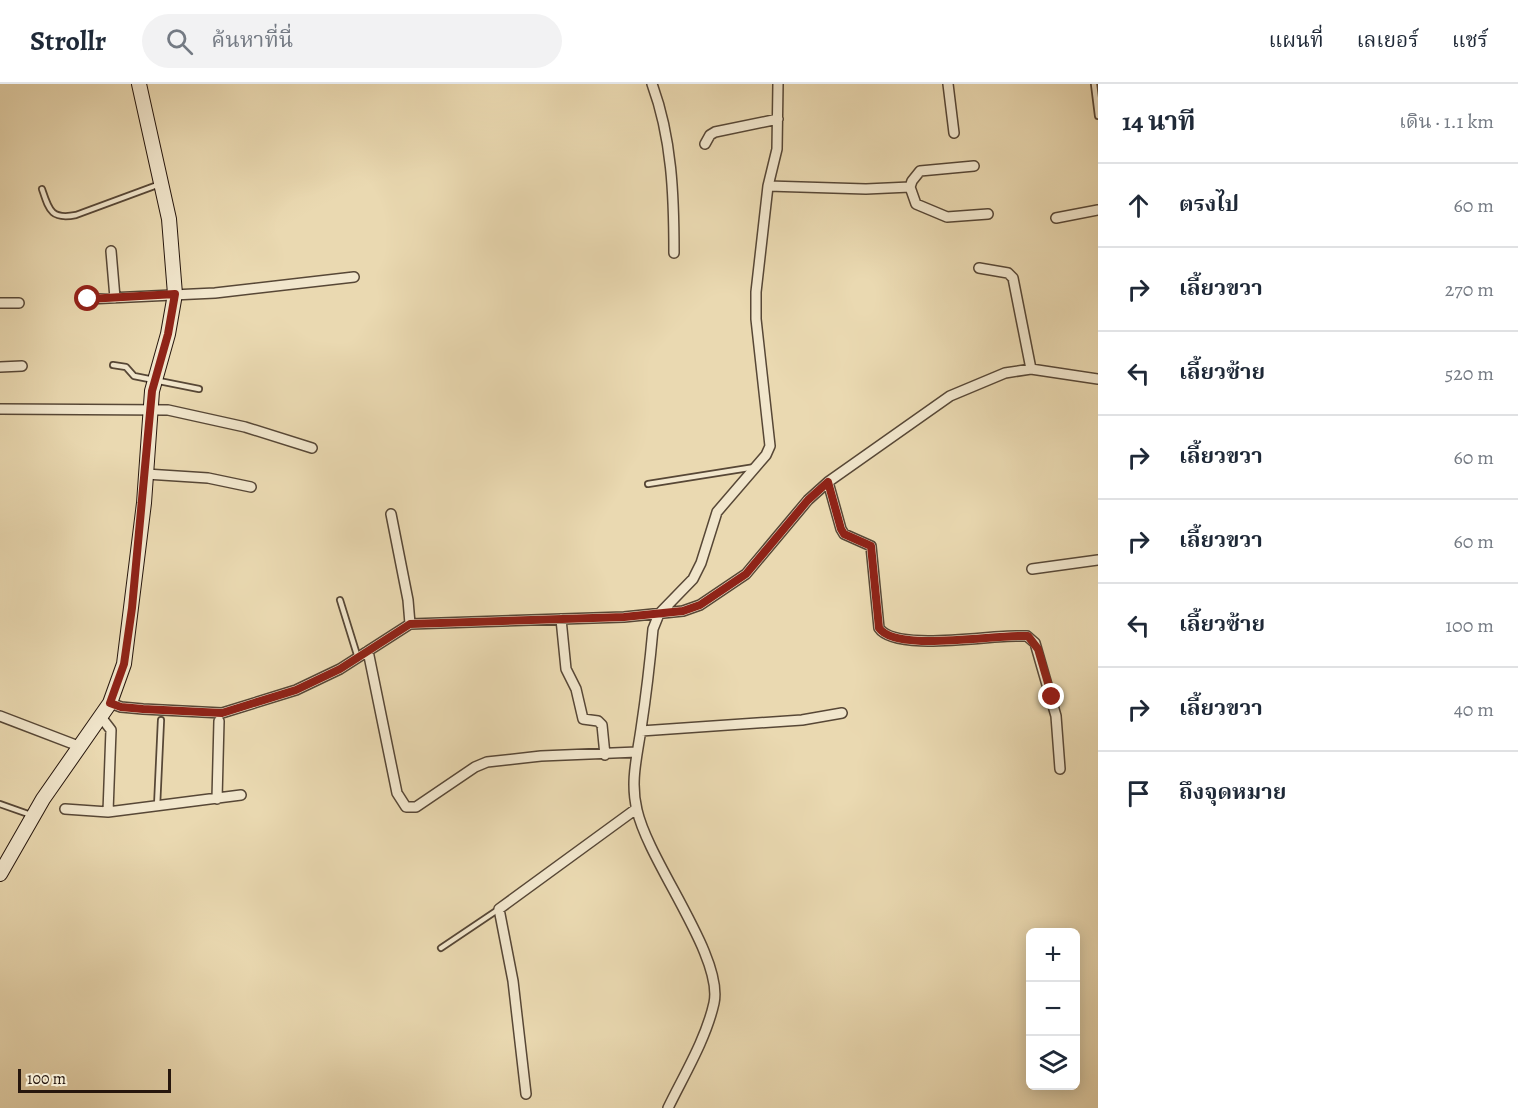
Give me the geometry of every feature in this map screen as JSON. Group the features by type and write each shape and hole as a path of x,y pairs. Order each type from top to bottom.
{"street":[{"path":"0,874 4,860 110,703 124,664 146,474 151,408 155,379 168,334 175,294 174,257 163,183 139,84"},
{"path":"652,84 661,112 673,179 674,253"},
{"path":"668,1108 707,1025 714,1003 715,986 705,952 659,866 636,809 634,777 653,629 659,614 693,579 701,563 717,512 770,446 756,319 756,292 768,186 777,149 778,84"},
{"path":"948,84 954,133"},
{"path":"705,144 715,132 778,119"},
{"path":"974,166 920,171 912,180 910,187 916,204 943,216 988,214"},
{"path":"768,186 866,189 910,187"},
{"path":"1056,218 1098,210"},
{"path":"111,252 115,298"},
{"path":"979,268 1008,273 1013,278 1032,369"},
{"path":"88,299 300,285 354,276"},
{"path":"0,303 18,303"},
{"path":"0,367 22,366"},
{"path":"110,703 132,708 222,713 296,690 358,658 410,624 561,619 683,611 700,605 746,574 808,500 828,482 950,396 1005,373 1032,369 1098,379"},
{"path":"0,409 151,408 236,424 312,448"},
{"path":"146,474 208,478 251,487"},
{"path":"828,482 844,534 871,546 879,628 882,633 893,638 933,642 999,635 1028,636 1035,644 1054,707 1060,769"},
{"path":"391,514 408,600 410,624"},
{"path":"1032,569 1098,560"},
{"path":"561,619 568,675 576,689 584,719 598,721 602,725 605,755"},
{"path":"368,651 397,793 405,807 416,807 475,767 487,762 541,756 637,752"},
{"path":"641,731 802,720 842,713"},
{"path":"0,716 81,747"},
{"path":"101,717 109,724 111,730 108,812"},
{"path":"217,799 219,721"},
{"path":"65,809 108,812 242,795"},
{"path":"526,1094 513,981 499,909 636,809"}],"lane":[{"path":"1094,84 1098,116"},
{"path":"42,189 47,206 54,214 62,218 163,183"},
{"path":"113,365 126,367 134,375 199,389"},
{"path":"648,484 756,466"},
{"path":"340,600 358,658"},
{"path":"157,807 161,720"},
{"path":"0,804 33,816"},
{"path":"441,948 499,909"}],"route":[{"path":"88,299 175,294 168,334 152,391 144,503 124,664 110,703 121,707 174,712 222,713 296,690 340,669 410,624 420,622 624,617 683,611 700,605 746,574 808,500 828,482 844,534 867,542 871,546 874,558 879,628 882,633 903,640 933,642 999,635 1028,636 1038,649 1052,697"}]}
